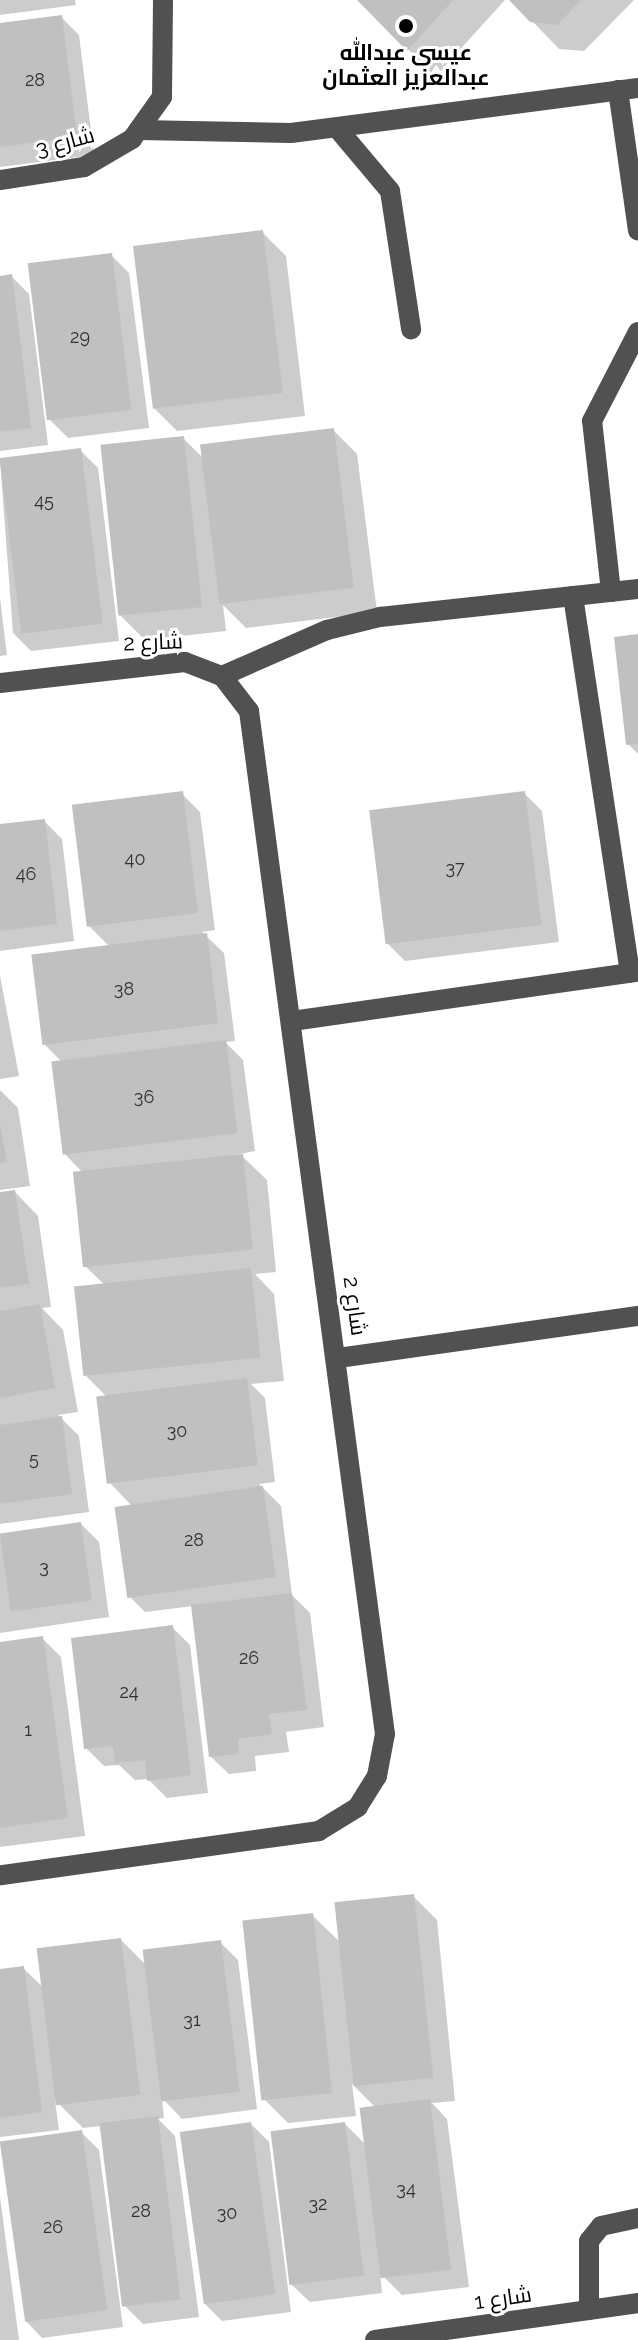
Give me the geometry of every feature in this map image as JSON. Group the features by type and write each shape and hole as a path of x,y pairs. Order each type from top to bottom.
{"street":[{"name":"شارع 3","path":"0,180 84,167 139,130 167,76 163,0"},
{"path":"139,130 240,136 337,128 628,89 638,231"},
{"path":"337,128 390,191 411,329"},
{"path":"611,592 592,421 638,332"},
{"path":"222,676 284,646 380,617 638,589"},
{"path":"292,1021 634,973 573,596"},
{"name":"شارع 2","path":"0,683 166,662 222,676 241,692 254,732 385,1707 377,1776 358,1807 319,1831 277,1841 0,1875"},
{"path":"338,1358 638,1316"},
{"path":"589,2310 589,2241 601,2226 638,2218"},
{"name":"شارع 1","path":"375,2340 638,2303"},
{"path":"522,2319 526,2340"}],"building":[{"name":"عيسى عبدالله عبدالعزيز العثمان","path":"357,0 453,0 407,51"},
{"name":"عيسى عبدالله عبدالعزيز العثمان","path":"509,0 581,0 557,25 530,22"},
{"path":"62,15 77,137 0,147 0,23"},
{"path":"263,230 283,393 153,409 133,246"},
{"path":"112,253 131,410 47,420 28,263"},
{"path":"12,274 31,428 0,432 0,276"},
{"path":"334,428 354,588 220,604 200,444"},
{"path":"184,436 202,607 118,616 100,445"},
{"path":"81,448 103,624 21,634 0,458"},
{"path":"638,634 638,744 626,745 614,637"},
{"path":"183,791 198,913 87,927 72,805"},
{"path":"525,791 541,925 386,944 369,810"},
{"path":"45,819 57,924 0,931 0,824"},
{"path":"207,933 218,1023 42,1045 31,955"},
{"path":"226,1040 237,1133 63,1155 51,1061"},
{"path":"0,1125 7,1162 0,1163"},
{"path":"243,1154 253,1249 83,1267 73,1172"},
{"path":"15,1190 29,1284 0,1288 0,1192"},
{"path":"251,1268 260,1358 83,1376 74,1287"},
{"path":"40,1304 55,1388 0,1398 0,1311"},
{"path":"247,1378 258,1465 107,1484 96,1397"},
{"path":"62,1416 72,1494 0,1504 0,1425"},
{"path":"263,1486 276,1577 127,1598 114,1507"},
{"path":"81,1522 92,1600 11,1612 0,1533"},
{"path":"292,1593 307,1710 269,1714 272,1734 238,1739 239,1754 209,1757 191,1605"},
{"path":"173,1625 191,1775 147,1781 145,1760 115,1763 113,1746 84,1749 71,1638"},
{"path":"43,1636 68,1818 0,1828 0,1642"},
{"path":"414,1894 433,2078 354,2086 334,1902"},
{"path":"313,1913 332,2093 261,2100 242,1920"},
{"path":"121,1938 140,2095 56,2105 37,1948"},
{"path":"221,1940 240,2092 161,2101 143,1950"},
{"path":"24,1966 42,2112 0,2118 0,1969"},
{"path":"430,2099 451,2270 380,2278 360,2108"},
{"path":"158,2116 181,2300 122,2307 99,2123"},
{"path":"251,2122 275,2294 204,2304 180,2132"},
{"path":"345,2122 364,2276 289,2285 271,2131"},
{"path":"82,2130 107,2310 25,2322 0,2142"}],"place":[{"name":"عيسى عبدالله عبدالعزيز العثمان","path":"406,26"}]}
